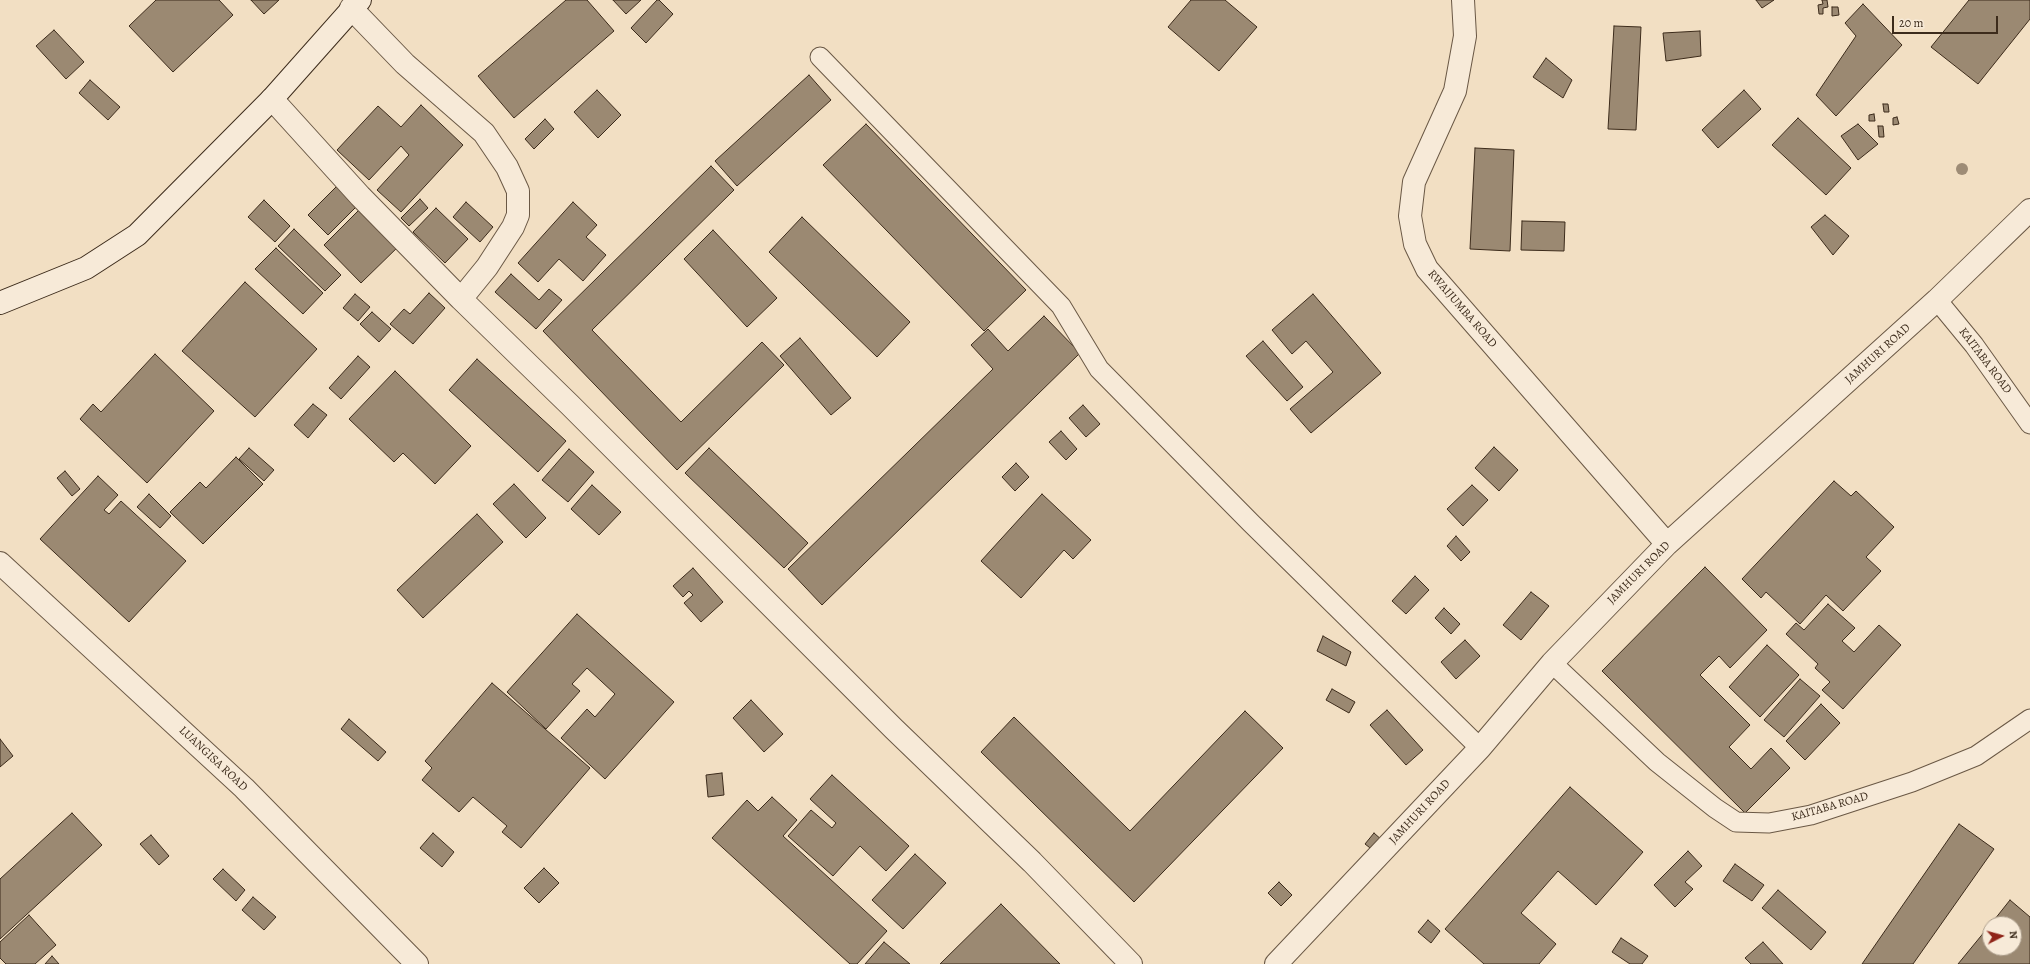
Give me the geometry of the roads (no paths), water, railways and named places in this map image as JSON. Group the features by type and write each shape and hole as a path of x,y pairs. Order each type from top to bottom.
{"street":[{"name":"RWAIJUMBA ROAD","path":"1463,0 1465,36 1455,91 1414,182 1410,216 1415,244 1427,269 1668,544"},
{"path":"0,303 86,268 137,235 272,99 356,4 405,64 484,133 507,167 518,191 518,214 513,227 487,267 460,299"},
{"path":"272,99 360,196 460,299 570,405 894,729 1032,862 1131,964"},
{"name":"JAMHURI ROAD","path":"1276,964 1480,748 1552,663 1668,544 1937,300 2030,210"},
{"name":"LUANGISA ROAD","path":"0,563 244,788 417,964"}],"lane":[{"path":"820,57 1061,306 1100,369 1251,523 1480,748"},
{"name":"KAITABA ROAD","path":"1937,300 1978,352 2030,424"},
{"name":"KAITABA ROAD","path":"1552,663 1657,762 1715,808 1736,822 1769,823 1810,815 1912,782 1976,756 2030,719"}]}
